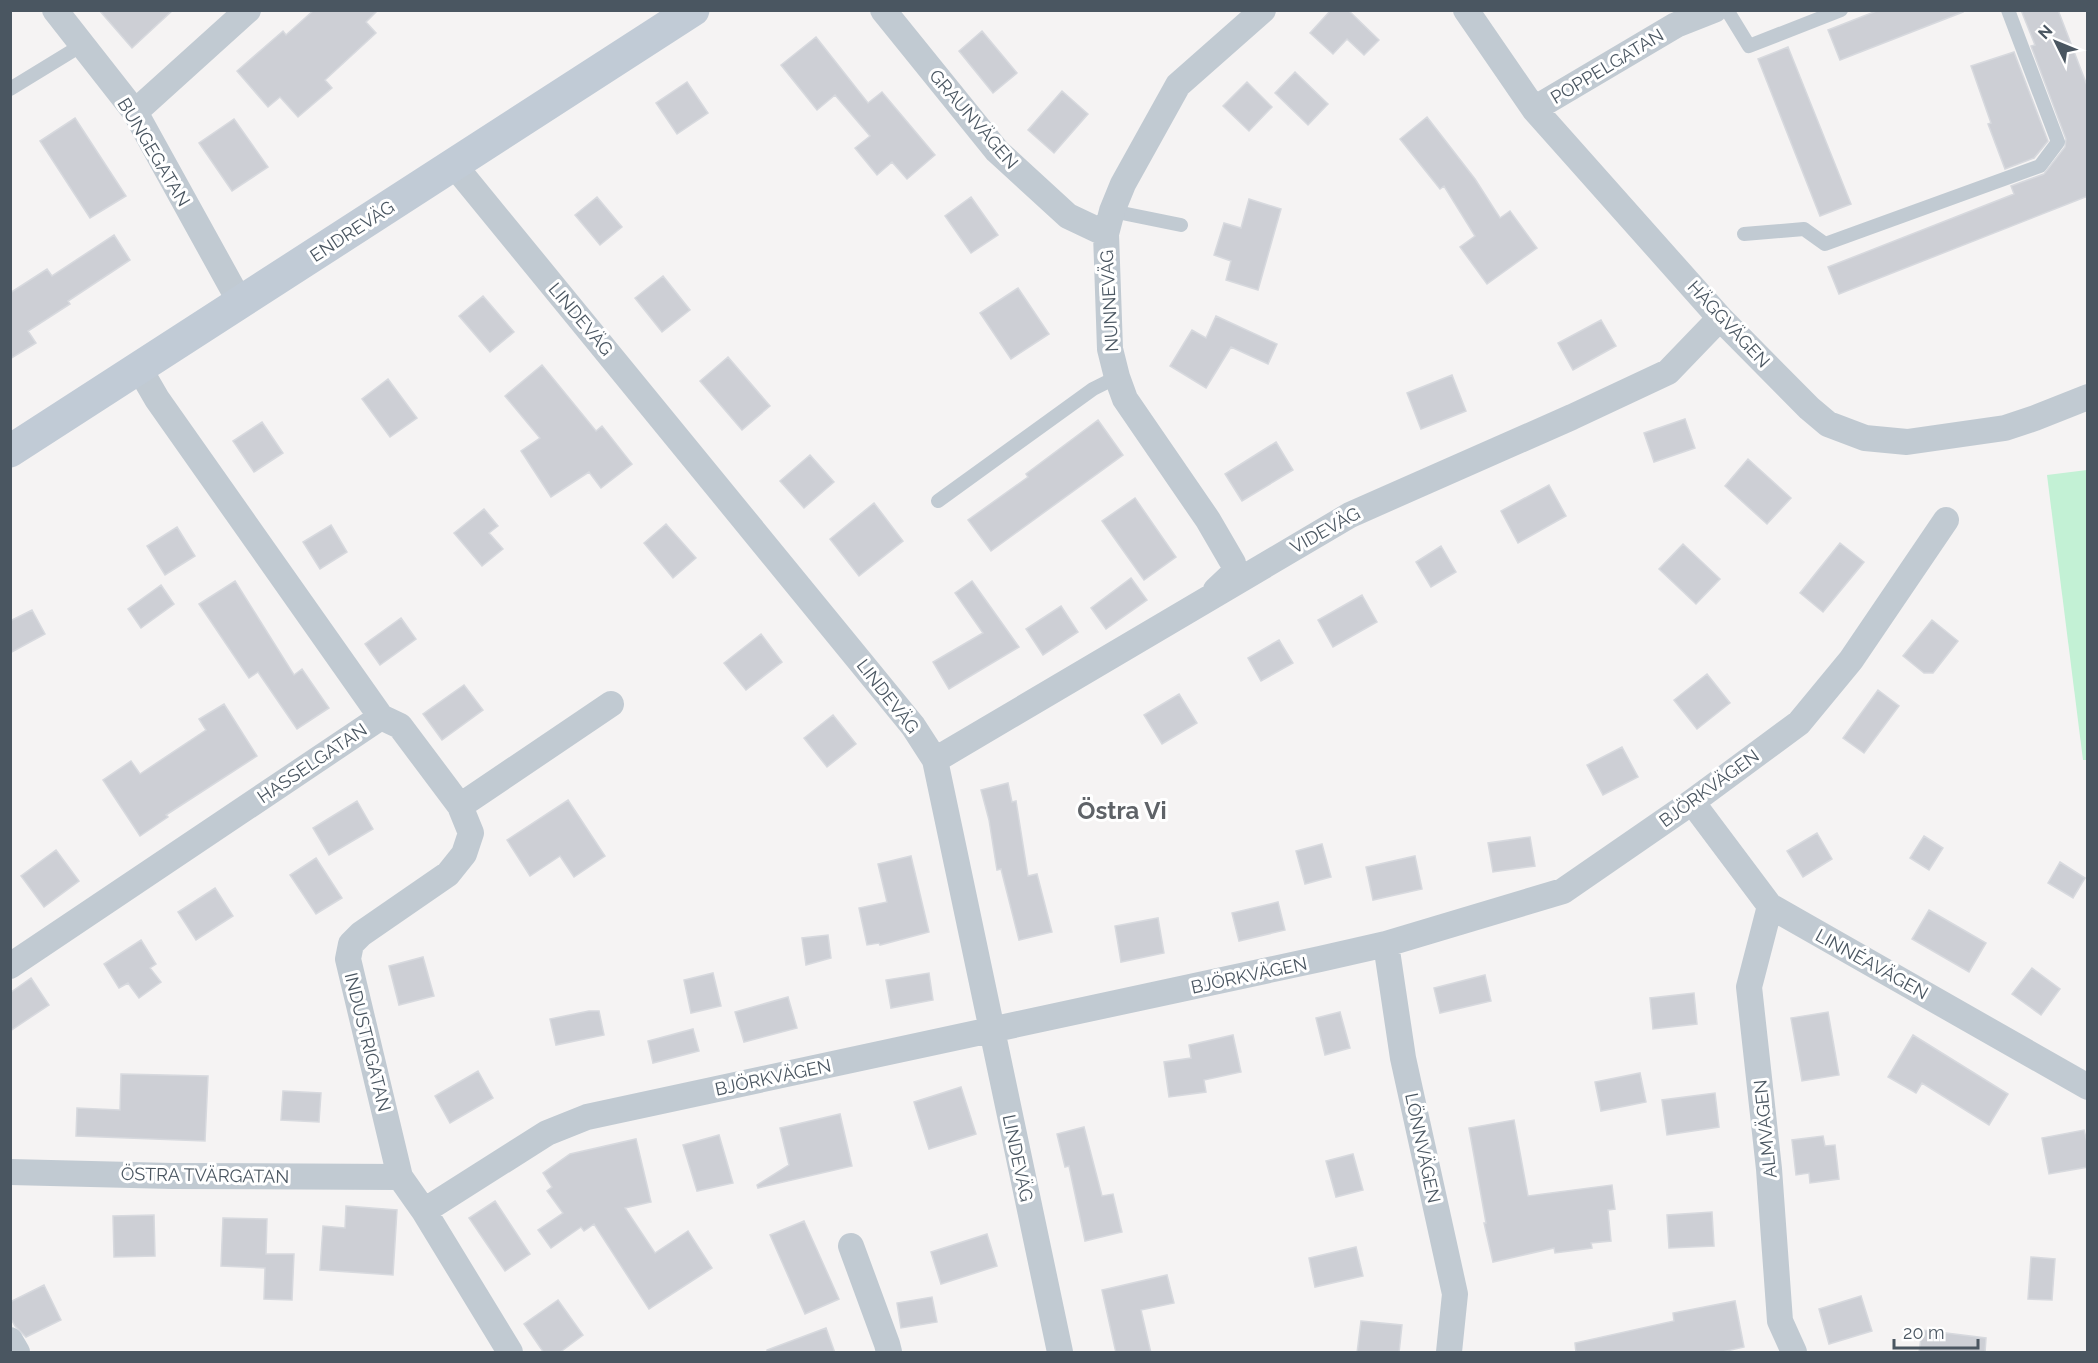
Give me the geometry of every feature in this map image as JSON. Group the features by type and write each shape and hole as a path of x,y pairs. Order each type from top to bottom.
{"main road":[{"name":"ENDREVÄG","path":"10,451 693,10"}],"street":[{"name":"BUNGEGATAN","path":"55,10 135,112 240,302"},
{"path":"135,112 248,10"},
{"name":"GRAUNVÄGEN","path":"883,10 997,151 1068,216 1109,222"},
{"name":"NUNNEVÄG","path":"1205,600 1234,573 1233,563 1208,520 1125,399 1117,377 1110,350 1109,222 1123,184 1178,85 1263,10"},
{"name":"HÄGGVÄGEN","path":"1466,10 1534,109 1720,318 1815,414 1828,424 1864,438 1907,442 2005,428 2088,397"},
{"name":"POPPELGATAN","path":"1534,109 1676,25 1714,10"},
{"name":"LINDEVÄG","path":"454,165 914,726 935,760 1060,1353"},
{"name":"VIDEVÄG","path":"935,760 1350,515 1668,372 1720,318"},
{"name":"HASSELGATAN","path":"10,966 381,717 157,399 139,368"},
{"name":"BJÖRKVÄGEN","path":"424,1211 547,1132 587,1117 1386,944 1563,891 1692,802 1798,723 1851,660 1946,520"},
{"path":"460,806 611,704"},
{"name":"INDUSTRIGATAN","path":"381,717 400,726 460,806 471,833 464,854 448,874 361,934 351,944 348,959 400,1177 424,1211 510,1353"},
{"name":"LINNÉAVÄGEN","path":"1692,802 1770,906 2088,1087"},
{"name":"ALMVÄGEN","path":"1770,906 1749,987 1769,1169 1780,1321 1794,1353"},
{"name":"LÖNNVÄGEN","path":"1386,944 1403,1058 1455,1294 1449,1353"},
{"name":"ÖSTRA TVÄRGATAN","path":"10,1172 172,1176 400,1177"},
{"path":"851,1246 887,1344 888,1353"},
{"path":"10,1340 17,1353"}],"lane":[{"path":"1727,10 1749,46 1841,10"},
{"path":"1744,234 1804,230 1825,244 2040,166 2058,142 2008,10"},
{"path":"10,89 82,45"},
{"path":"1109,222 1181,225"},
{"path":"938,501 1093,389 1117,377"}],"green space":[{"path":"2087,470 2088,760 2083,760 2047,475"}],"building":[{"path":"99,10 173,10 132,48"},
{"path":"314,10 378,10 366,22 376,33 325,80 332,88 298,117 280,97 268,107 237,71 283,31 286,35"},
{"path":"1331,10 1348,10 1379,40 1364,55 1347,39 1333,54 1310,33"},
{"path":"1879,10 1962,10 1963,12 1840,60 1828,30"},
{"path":"2021,10 2058,10 2088,88 2088,196 1839,294 1828,267 2014,194 2011,186 2044,174 2065,147 2066,139 2031,46 2035,45"},
{"path":"982,31 1017,73 993,93 959,51"},
{"path":"816,37 868,103 882,92 935,155 907,179 892,162 877,175 855,148 870,136 835,95 817,110 781,65"},
{"path":"1788,47 1851,204 1820,216 1758,59"},
{"path":"2014,52 2048,141 2034,158 2005,169 1988,124 1991,123 1971,66"},
{"path":"1295,72 1328,104 1308,125 1275,93"},
{"path":"687,82 708,113 677,134 656,103"},
{"path":"1247,82 1272,107 1249,131 1223,106"},
{"path":"1062,91 1088,114 1054,153 1028,130"},
{"path":"1427,117 1475,179 1500,218 1510,211 1537,248 1487,284 1460,247 1475,236 1444,186 1440,189 1400,139"},
{"path":"75,118 126,196 90,218 40,141"},
{"path":"234,119 268,167 232,191 199,143"},
{"path":"597,197 622,227 600,245 575,215"},
{"path":"971,197 998,235 971,253 945,216"},
{"path":"1249,199 1281,209 1258,290 1226,280 1231,261 1214,255 1224,223 1241,228"},
{"path":"114,235 130,260 68,301 70,304 28,331 36,343 10,359 10,293 47,269 52,276"},
{"path":"663,276 690,310 662,332 635,298"},
{"path":"1018,288 1049,334 1011,359 980,313"},
{"path":"483,296 514,332 490,352 459,316"},
{"path":"1216,316 1277,344 1268,364 1231,347 1206,388 1170,366 1192,330 1206,338"},
{"path":"1601,320 1616,346 1573,370 1558,343"},
{"path":"728,357 770,406 742,430 700,381"},
{"path":"542,365 596,431 602,426 632,464 601,488 589,472 551,497 521,451 540,438 505,396"},
{"path":"1452,375 1466,411 1421,429 1407,393"},
{"path":"388,379 417,418 390,437 362,399"},
{"path":"1685,419 1695,448 1654,462 1644,433"},
{"path":"1098,420 1123,455 991,551 968,520 1028,477 1026,474"},
{"path":"262,422 283,453 254,472 233,441"},
{"path":"1276,442 1293,470 1242,501 1225,474"},
{"path":"810,455 834,482 804,508 780,481"},
{"path":"1748,459 1791,498 1767,524 1725,486"},
{"path":"1549,485 1566,516 1518,543 1501,511"},
{"path":"1135,498 1176,557 1144,580 1102,521"},
{"path":"874,503 903,541 859,576 830,539"},
{"path":"484,509 498,526 489,533 503,549 482,566 454,533"},
{"path":"666,524 696,558 673,578 644,543"},
{"path":"331,525 347,552 320,569 303,542"},
{"path":"177,527 195,556 165,575 147,546"},
{"path":"1840,543 1864,562 1823,612 1800,593"},
{"path":"1683,544 1720,579 1696,604 1659,569"},
{"path":"1441,546 1456,572 1431,587 1416,562"},
{"path":"1131,578 1147,600 1106,629 1091,608"},
{"path":"235,581 294,675 302,669 329,708 297,729 258,672 249,678 199,604"},
{"path":"972,581 1019,647 949,689 933,662 983,633 955,593"},
{"path":"161,585 174,604 141,628 128,609"},
{"path":"1362,595 1377,622 1333,647 1318,620"},
{"path":"1061,606 1078,632 1043,655 1026,629"},
{"path":"32,610 45,634 10,653 10,621"},
{"path":"401,618 416,639 380,665 365,644"},
{"path":"1932,620 1958,641 1933,673 1924,673 1903,656"},
{"path":"761,634 782,662 746,690 724,663"},
{"path":"1279,640 1293,663 1261,681 1248,658"},
{"path":"1707,674 1730,703 1697,729 1674,700"},
{"path":"464,685 483,710 442,740 423,714"},
{"path":"1878,690 1899,706 1864,753 1843,738"},
{"path":"1179,694 1197,723 1162,744 1144,715"},
{"path":"224,704 257,756 166,815 168,817 140,836 103,780 131,761 140,774 206,730 199,719"},
{"path":"833,715 856,744 827,767 804,738"},
{"path":"1622,747 1638,777 1603,795 1587,765"},
{"path":"1008,783 1012,802 1016,801 1028,876 1037,874 1052,932 1019,940 1001,869 997,870 989,820 981,790"},
{"path":"568,800 605,856 574,877 560,856 530,876 507,840"},
{"path":"357,801 373,829 329,855 313,828"},
{"path":"1817,833 1832,859 1803,877 1787,851"},
{"path":"1924,836 1943,848 1929,870 1910,858"},
{"path":"1530,837 1535,866 1493,872 1488,843"},
{"path":"1322,844 1331,877 1305,884 1296,851"},
{"path":"56,850 79,881 44,907 21,876"},
{"path":"911,856 929,932 880,945 879,943 867,945 859,908 887,902 878,864"},
{"path":"1415,856 1422,889 1373,900 1366,867"},
{"path":"316,858 342,898 316,914 290,875"},
{"path":"2060,862 2085,878 2073,898 2048,883"},
{"path":"215,888 233,916 196,940 178,912"},
{"path":"1278,902 1285,930 1239,941 1232,913"},
{"path":"1929,910 1986,943 1969,972 1912,939"},
{"path":"1158,918 1164,953 1121,962 1115,926"},
{"path":"828,935 831,958 806,965 802,938"},
{"path":"141,940 156,964 150,968 161,982 139,998 128,983 119,988 104,964"},
{"path":"423,957 434,996 399,1005 389,966"},
{"path":"2032,968 2060,989 2041,1015 2012,994"},
{"path":"713,973 721,1006 691,1013 684,980"},
{"path":"929,973 933,1000 891,1008 886,980"},
{"path":"1485,975 1491,1001 1440,1013 1434,988"},
{"path":"31,978 49,1005 10,1031 10,993"},
{"path":"1694,993 1697,1024 1653,1029 1650,998"},
{"path":"788,997 797,1028 744,1042 735,1012"},
{"path":"599,1011 604,1035 556,1045 550,1019"},
{"path":"1340,1012 1350,1048 1325,1055 1316,1018"},
{"path":"1828,1012 1839,1075 1802,1081 1791,1018"},
{"path":"693,1029 699,1051 653,1063 648,1041"},
{"path":"1233,1035 1241,1072 1204,1080 1206,1092 1169,1097 1164,1062 1191,1058 1189,1045"},
{"path":"1913,1035 2008,1094 1989,1125 1922,1083 1916,1093 1888,1077"},
{"path":"478,1071 493,1098 450,1123 435,1096"},
{"path":"1640,1073 1646,1102 1601,1111 1595,1082"},
{"path":"121,1074 208,1076 205,1141 76,1136 77,1108 120,1110"},
{"path":"961,1087 976,1134 929,1149 914,1102"},
{"path":"283,1091 321,1093 319,1122 281,1120"},
{"path":"1715,1093 1719,1127 1667,1135 1662,1100"},
{"path":"840,1114 852,1166 758,1188 757,1185 789,1165 780,1128"},
{"path":"1514,1120 1528,1196 1612,1185 1615,1209 1608,1210 1611,1241 1591,1243 1592,1248 1555,1253 1554,1248 1493,1262 1484,1223 1486,1223 1469,1128"},
{"path":"1084,1127 1102,1196 1113,1194 1122,1232 1085,1241 1069,1166 1065,1167 1057,1134"},
{"path":"2084,1130 2088,1146 2088,1167 2049,1174 2042,1138"},
{"path":"719,1135 733,1183 697,1191 683,1145"},
{"path":"1823,1136 1825,1146 1835,1145 1839,1179 1810,1183 1809,1173 1796,1175 1792,1140"},
{"path":"636,1139 651,1202 625,1208 655,1253 688,1231 712,1268 649,1309 594,1224 584,1231 581,1227 551,1248 538,1230 563,1213 547,1191 552,1187 543,1173 570,1154"},
{"path":"1353,1154 1363,1190 1336,1197 1326,1161"},
{"path":"495,1201 530,1254 505,1271 469,1218"},
{"path":"346,1206 397,1210 393,1275 320,1270 323,1226 345,1228"},
{"path":"1712,1212 1714,1246 1669,1248 1667,1215"},
{"path":"154,1215 155,1256 114,1257 113,1216"},
{"path":"223,1218 267,1219 266,1254 294,1254 292,1300 264,1299 265,1268 221,1266"},
{"path":"804,1221 839,1299 805,1314 770,1235"},
{"path":"987,1234 997,1266 941,1284 931,1252"},
{"path":"1356,1247 1363,1276 1315,1287 1309,1258"},
{"path":"2031,1257 2055,1259 2052,1300 2028,1299"},
{"path":"1167,1275 1174,1303 1141,1310 1151,1353 1116,1353 1102,1290"},
{"path":"44,1285 61,1320 26,1337 10,1317 10,1302"},
{"path":"1861,1296 1872,1331 1829,1344 1819,1309"},
{"path":"932,1297 937,1322 901,1328 897,1303"},
{"path":"558,1300 583,1335 559,1353 544,1353 524,1324"},
{"path":"1735,1301 1744,1347 1718,1353 1576,1353 1575,1343 1674,1321 1673,1313"},
{"path":"1361,1321 1402,1325 1399,1353 1357,1353"},
{"path":"826,1328 835,1353 767,1353 767,1350"},
{"path":"1922,1330 1986,1338 1985,1353 1919,1353"}],"district":[{"name":"Östra Vi","path":"1122,810"}]}
